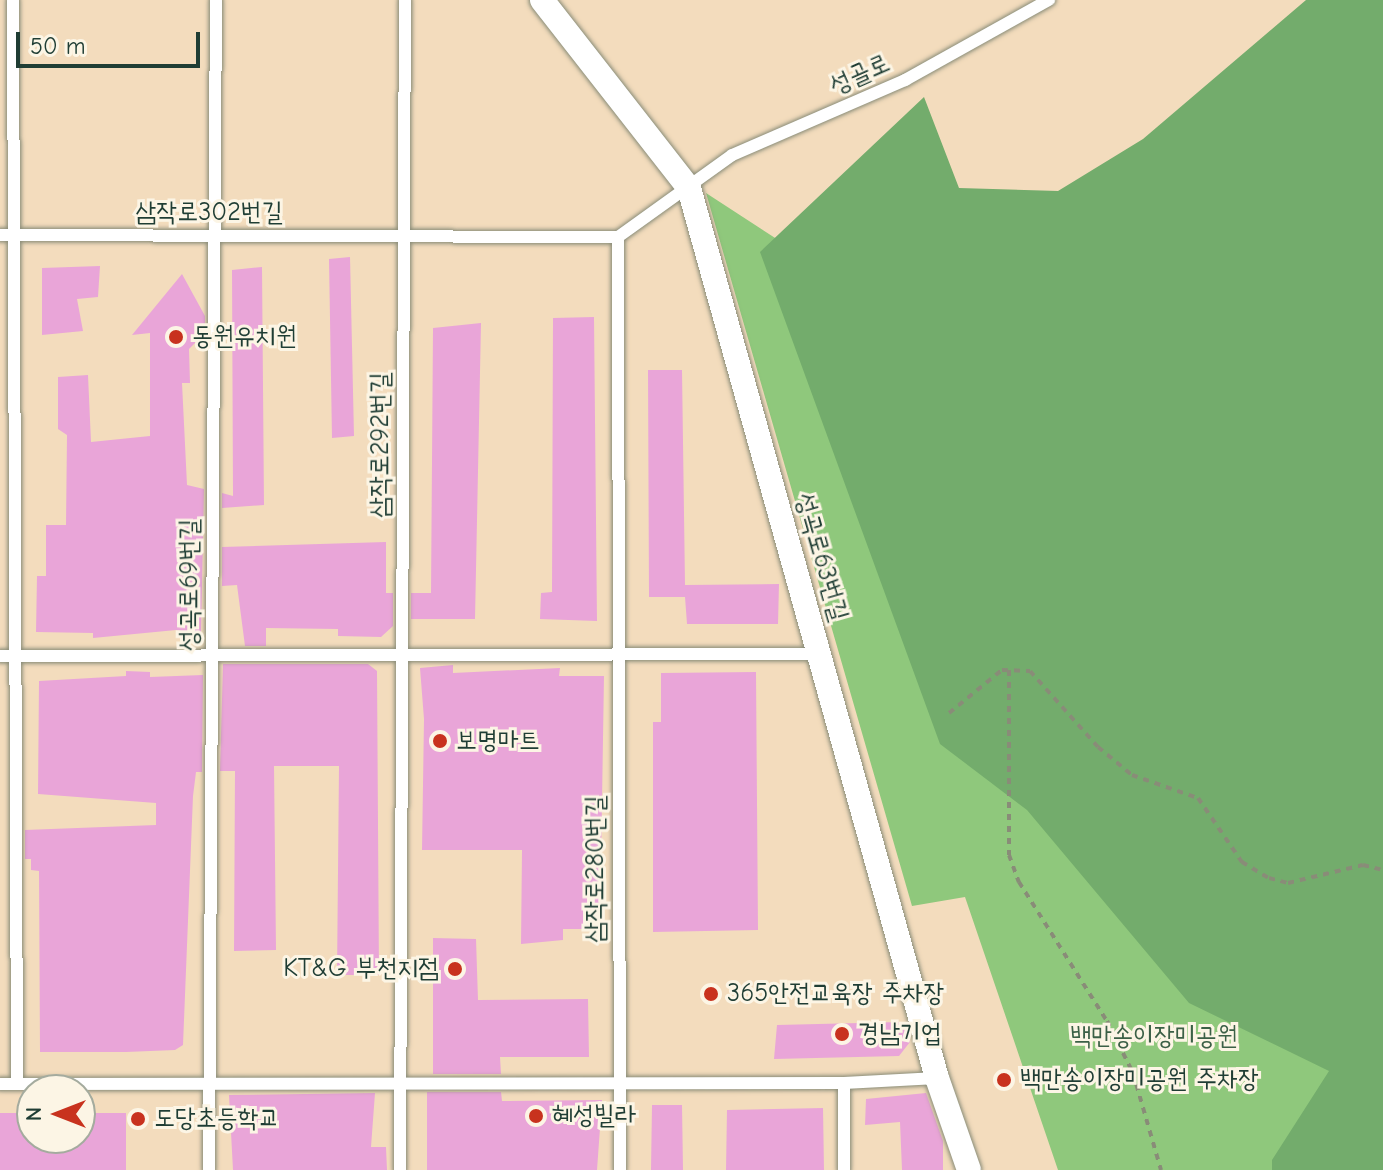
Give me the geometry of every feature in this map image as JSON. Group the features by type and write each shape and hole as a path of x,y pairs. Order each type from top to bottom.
{"street":[{"name":"성곡로63번길","path":"542,0 689,188 937,1078 969,1170"}],"lane":[{"path":"13,0 17,1074"},
{"name":"성곡로69번길","path":"209,1170 212,235 216,0"},
{"path":"404,236 405,0"},
{"name":"성골로","path":"689,188 732,155 905,80 1049,0"},
{"path":"618,654 618,237 689,188"},
{"name":"삼작로302번길","path":"0,235 618,237"},
{"name":"삼작로292번길","path":"402,655 404,236"},
{"name":"삼작로280번길","path":"618,654 620,1170"},
{"path":"0,656 819,654"},
{"path":"400,1170 402,655"},
{"path":"96,1084 844,1083 937,1078"},
{"path":"844,1083 844,1170"}],"path":[{"path":"949,713 1002,670 1030,671 1098,747 1132,775 1198,798 1242,862 1269,878 1288,883 1363,865 1383,870"},
{"path":"1009,670 1009,855 1019,882 1043,913 1114,1034 1133,1073 1161,1170"}],"green space":[{"path":"1306,0 1383,0 1383,1170 1272,1170 1272,1160 1329,1071 1189,1003 1027,810 940,744 760,252 924,97 959,188 1058,191 1143,139"},
{"name":"백만송이장미공원","path":"706,193 903,321 1369,1040 1383,1170 1058,1170 965,897 912,906"}],"building":[{"path":"350,257 354,436 332,438 329,259"},
{"path":"100,266 98,297 77,299 83,331 42,335 42,268"},
{"path":"262,267 264,505 222,508 222,493 233,496 232,270"},
{"path":"182,274 205,316 205,333 189,349 190,383 182,383 187,485 204,489 201,634 176,630 93,638 93,633 36,632 37,576 46,576 46,525 66,525 67,435 58,429 58,377 88,375 91,442 150,436 150,333 132,335"},
{"path":"594,317 597,621 540,619 541,593 552,592 553,318"},
{"path":"481,323 475,619 411,619 411,593 431,593 433,328"},
{"path":"648,370 682,370 685,585 779,584 778,624 687,624 685,597 649,597"},
{"path":"386,542 386,593 393,593 393,626 381,637 338,636 338,629 266,628 266,646 245,646 237,585 222,586 222,547"},
{"path":"223,664 368,664 377,671 379,975 337,975 339,766 274,766 276,950 234,951 235,771 220,771"},
{"path":"453,665 453,673 560,668 559,676 604,676 600,929 563,929 563,940 521,944 522,850 422,850 424,719 420,668"},
{"path":"126,671 150,672 150,677 203,675 202,772 196,772 193,796 183,1045 175,1050 40,1052 39,871 31,870 31,859 25,859 25,830 156,825 156,803 38,794 39,681 126,676"},
{"path":"756,672 758,930 653,932 653,722 661,722 661,673"},
{"name":"KT&G 부천지점","path":"433,938 476,939 478,1000 588,999 589,1057 500,1057 501,1074 433,1074"},
{"name":"경남기업","path":"901,1022 910,1042 899,1056 774,1059 777,1025"},
{"path":"427,1092 501,1092 502,1101 602,1100 597,1170 427,1170"},
{"path":"375,1093 371,1147 386,1147 387,1170 233,1170 229,1095"},
{"path":"926,1093 943,1141 943,1170 902,1170 900,1122 865,1125 866,1099"},
{"path":"652,1105 682,1105 683,1170 651,1170"},
{"path":"823,1108 824,1170 726,1170 727,1110"},
{"path":"0,1113 16,1113 16,1154 96,1154 96,1113 126,1113 126,1170 0,1170"}],"place":[{"name":"동원유치원","path":"176,337"},
{"name":"보명마트","path":"440,741"},
{"name":"KT&G 부천지점","path":"455,969"},
{"name":"365안전교육장 주차장","path":"711,994"},
{"name":"경남기업","path":"842,1034"},
{"name":"백만송이장미공원 주차장","path":"1004,1080"},
{"name":"혜성빌라","path":"536,1116"},
{"name":"도당초등학교","path":"138,1119"}]}
